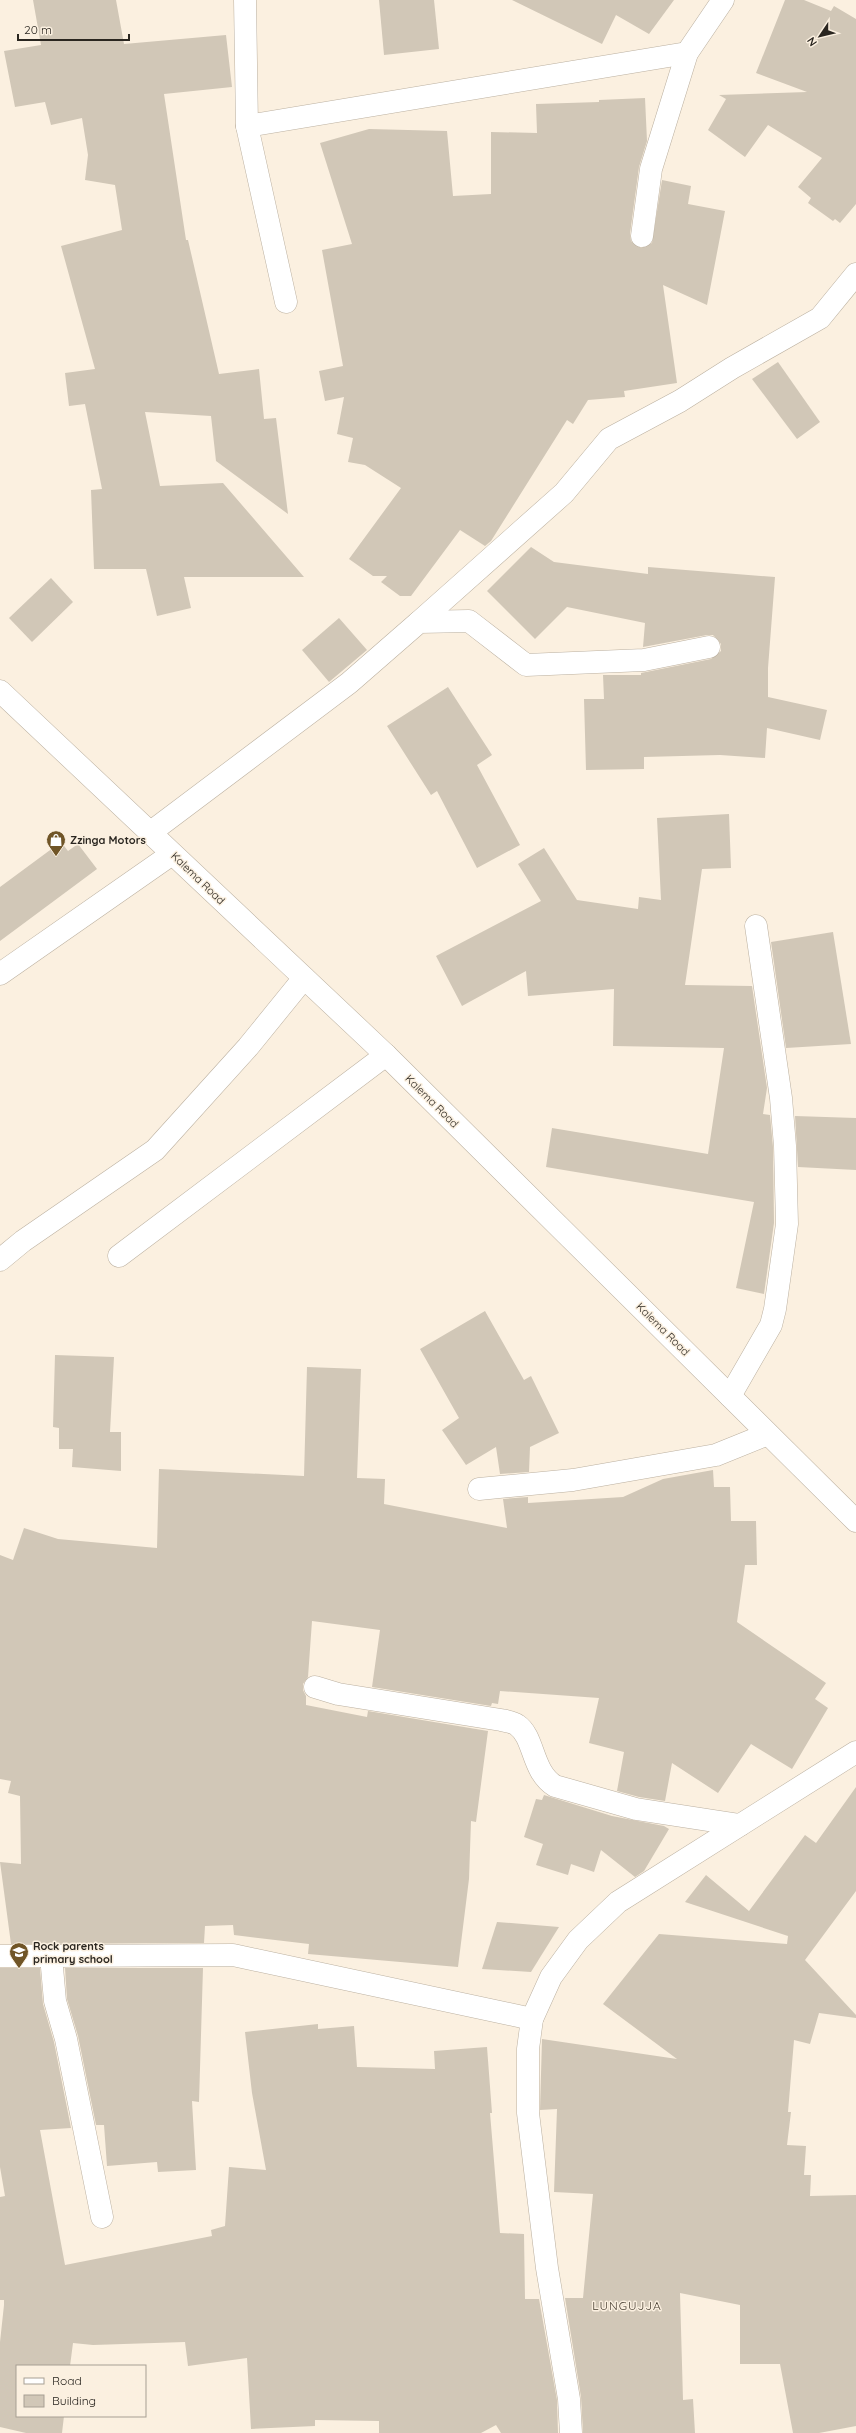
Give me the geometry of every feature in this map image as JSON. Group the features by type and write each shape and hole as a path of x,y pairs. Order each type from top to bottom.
{"street":[{"path":"245,0 247,126 286,302"},
{"path":"642,236 651,169 687,54 723,0"},
{"path":"247,126 687,54"},
{"path":"151,832 349,683 564,493 609,439 680,401 732,368 820,318 856,274"},
{"path":"419,622 470,621 526,665 644,660 709,647"},
{"name":"Kalema Road","path":"0,690 386,1055 856,1521"},
{"path":"0,974 172,854"},
{"path":"730,1396 771,1325 775,1309 787,1224 785,1146 781,1098 756,926"},
{"path":"0,1260 23,1241 155,1150 248,1047 304,978"},
{"path":"119,1256 386,1055"},
{"path":"479,1489 572,1480 716,1455 768,1434"},
{"path":"315,1687 338,1694 507,1721 517,1725 523,1732 535,1761 544,1777 555,1786 636,1808 740,1825"},
{"path":"571,2433 569,2399 547,2268 528,2114 528,2049 532,2020 552,1977 567,1954 595,1922 618,1902 856,1752"},
{"path":"0,1956 233,1955 532,2020"},
{"path":"51,1956 55,2000 66,2039 102,2217"}],"building":[{"path":"33,0 116,0 124,44 226,35 232,87 164,94 186,240 188,240 219,374 259,369 264,419 276,418 288,514 216,461 211,416 145,412 160,486 223,483 304,577 184,577 191,608 157,616 146,569 94,569 91,490 102,489 85,404 69,406 65,373 95,369 61,246 122,230 115,185 85,180 88,155 82,118 51,125 45,102 15,107 4,51 41,45"},
{"path":"379,0 434,0 439,49 384,55"},
{"path":"512,0 674,0 649,34 616,15 602,44"},
{"path":"785,0 804,0 831,11 834,6 856,19 856,204 840,223 835,219 833,221 808,203 811,198 798,187 822,158 768,125 745,157 708,130 726,99 719,95 807,92 756,73"},
{"path":"645,98 647,141 639,167 630,234 631,241 641,248 652,243 662,180 691,186 688,204 725,211 707,305 663,285 677,383 624,391 625,397 588,400 573,424 567,420 491,541 485,546 460,530 411,596 400,596 381,582 387,576 373,576 349,559 401,488 365,465 348,462 353,438 337,434 344,397 325,401 319,371 343,366 322,250 352,244 320,143 369,129 447,131 453,196 491,194 491,132 537,133 536,104 599,102 599,100"},
{"path":"778,362 820,422 797,439 752,379"},
{"path":"531,547 554,562 648,574 648,567 775,577 768,668 768,697 827,710 820,740 767,728 765,758 720,755 644,757 644,769 586,770 584,699 604,699 603,675 641,675 641,673 711,659 721,651 721,644 713,635 707,635 643,647 645,623 567,607 535,639 487,591"},
{"path":"51,578 73,602 32,642 9,618"},
{"path":"339,618 367,650 329,682 302,650"},
{"path":"448,687 492,755 477,765 520,845 477,868 437,791 431,795 387,726"},
{"path":"729,814 731,868 702,869 685,985 752,986 767,1088 763,1114 770,1115 773,1147 774,1223 764,1294 736,1288 754,1202 546,1167 552,1128 708,1154 724,1048 613,1046 614,989 528,996 526,971 462,1006 436,956 541,901 518,864 544,848 577,900 638,909 639,897 661,900 657,818"},
{"path":"61,842 68,851 78,844 97,869 0,941 0,887"},
{"path":"833,932 851,1044 786,1048 771,942"},
{"path":"795,1116 856,1118 856,1170 798,1167"},
{"path":"485,1311 524,1380 531,1376 559,1433 530,1447 529,1472 500,1474 496,1447 466,1465 442,1430 459,1418 420,1349"},
{"path":"55,1355 114,1357 110,1432 121,1432 121,1471 72,1467 73,1449 59,1449 59,1428 53,1427"},
{"path":"307,1367 361,1369 357,1478 385,1479 384,1504 507,1528 503,1499 528,1497 528,1503 623,1497 663,1479 713,1470 714,1487 730,1487 731,1521 756,1521 757,1565 745,1565 737,1622 826,1683 815,1699 828,1708 792,1769 751,1744 718,1793 672,1763 665,1801 639,1797 617,1791 624,1752 589,1743 599,1698 500,1691 498,1704 492,1703 491,1706 372,1687 380,1630 312,1621 308,1677 303,1684 303,1690 306,1696 306,1705 367,1717 368,1711 488,1731 476,1822 471,1821 469,1879 458,1967 308,1954 309,1944 234,1935 233,1925 205,1926 204,1943 11,1944 0,1862 21,1864 20,1796 8,1793 11,1781 0,1779 0,1555 13,1560 24,1528 58,1539 157,1548 159,1469 304,1476"},
{"path":"856,1787 856,1891 805,1960 856,2015 856,2018 819,2013 810,2044 794,2040 788,2112 791,2112 787,2145 806,2146 804,2175 811,2175 810,2196 856,2195 856,2426 819,2433 793,2433 780,2364 740,2364 740,2305 680,2293 683,2400 693,2399 695,2433 583,2433 581,2397 565,2298 583,2298 593,2194 554,2192 557,2109 540,2110 542,2039 677,2059 603,2004 659,1934 787,1944 788,1936 685,1902 706,1875 749,1911 805,1835 816,1843"},
{"path":"544,1795 612,1816 664,1826 669,1829 644,1871 635,1877 601,1850 594,1872 571,1864 568,1875 536,1865 543,1844 524,1837 536,1799 542,1800"},
{"path":"497,1922 559,1927 531,1972 482,1969"},
{"path":"0,1968 40,1968 43,2004 54,2042 71,2128 40,2130 65,2265 212,2236 211,2230 225,2226 229,2167 266,2170 252,2093 245,2032 318,2024 318,2029 354,2026 357,2067 435,2069 434,2051 487,2047 492,2113 490,2113 500,2233 524,2234 525,2299 539,2299 557,2400 558,2433 501,2433 496,2425 481,2433 379,2433 379,2421 315,2420 315,2426 251,2429 247,2358 188,2366 185,2342 93,2345 73,2343 70,2365 16,2365 16,2417 64,2417 62,2433 26,2433 0,2427 0,2342 4,2300 0,2300 0,2197 5,2196 0,2167"},
{"path":"65,1968 203,1968 199,2102 192,2101 196,2170 158,2172 157,2162 107,2166 104,2125 96,2125 78,2036 67,1999"}],"place":[{"name":"Zzinga Motors","path":"56,857"},
{"name":"Rock parents primary school","path":"19,1969"}],"district":[{"name":"LUNGUJJA","path":"627,2306"}]}
